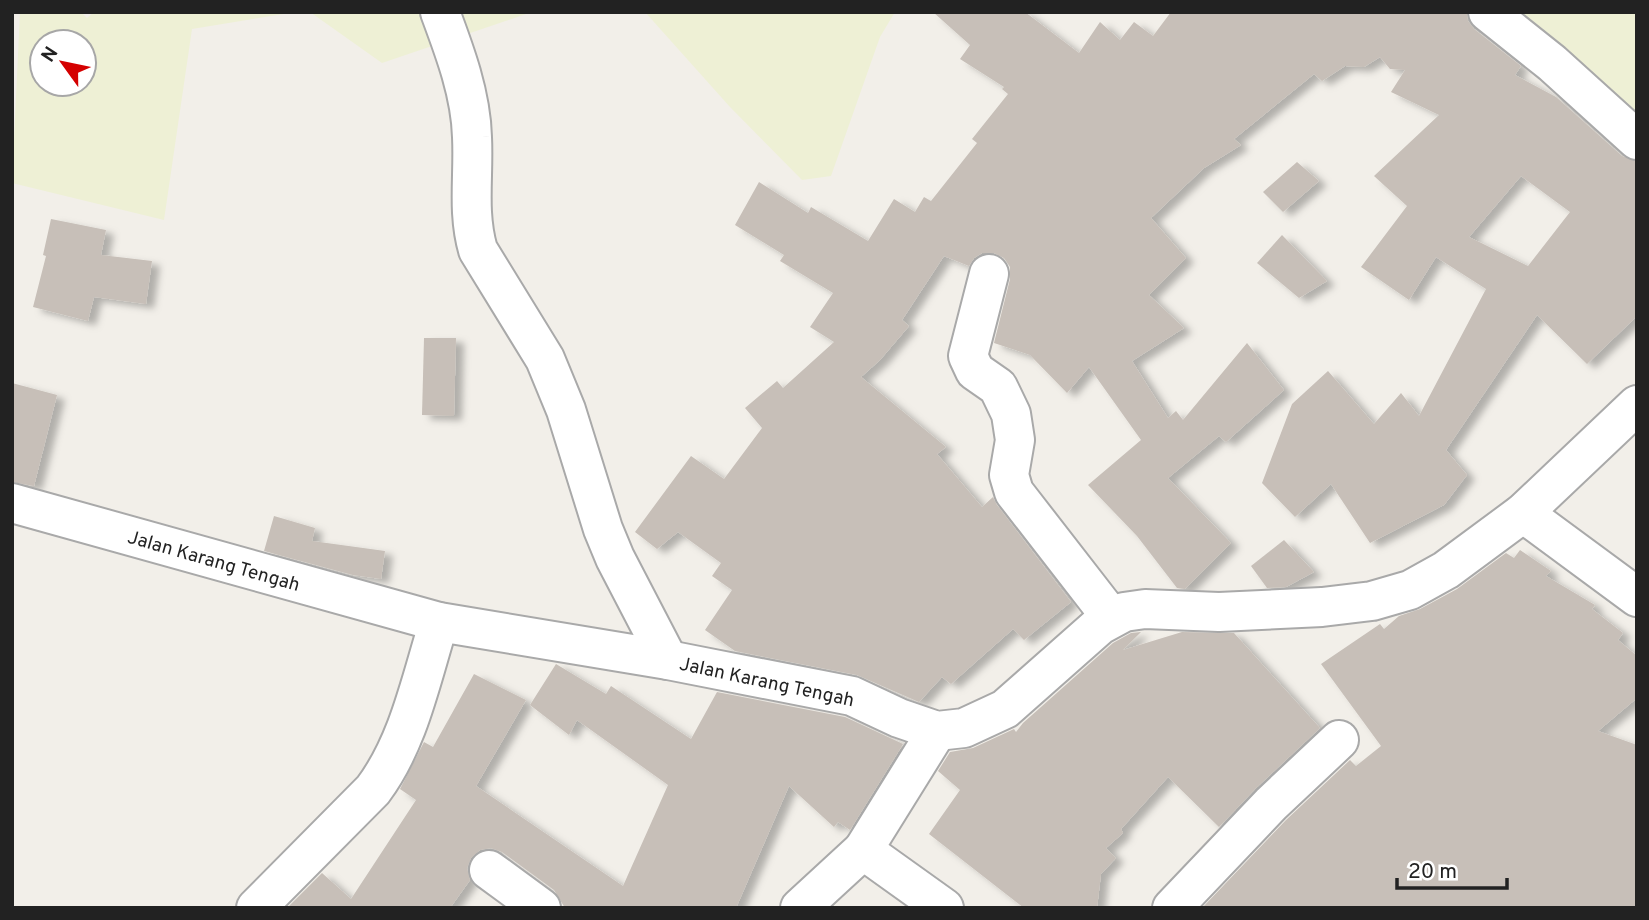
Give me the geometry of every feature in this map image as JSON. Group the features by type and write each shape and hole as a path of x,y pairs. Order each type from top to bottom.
{"street":[{"path":"440,12 453,46 469,107 472,135 471,207 478,250 545,359 566,410 607,538 668,660"},
{"path":"1488,12 1552,63 1637,140"},
{"path":"989,274 968,356 975,371 998,387 1011,414 1015,440 1009,475 1014,492 1111,617"},
{"name":"Jalan Karang Tengah","path":"12,503 439,622 668,660 852,696 899,718 937,731 964,728 1004,709 1100,625 1124,612 1144,609 1258,611 1371,601 1410,590 1446,570 1523,513 1637,405"},
{"path":"1523,513 1637,597"},
{"path":"256,908 373,790 387,772 398,749 439,622"},
{"path":"800,908 863,850 937,731"},
{"path":"1172,908 1271,804 1339,740"},
{"path":"863,850 944,908"},
{"path":"489,870 541,908"}],"green space":[{"path":"20,12 81,12 87,18 94,12 296,12 192,29 164,220 12,183"},
{"path":"310,12 532,12 382,63"},
{"path":"645,12 895,12 880,37 831,176 802,180 730,107"},
{"path":"1516,12 1637,12 1637,121"}],"building":[{"path":"933,12 1025,12 1079,53 1100,22 1120,40 1134,22 1153,36 1171,12 1467,12 1468,21 1474,29 1521,66 1515,75 1556,97 1622,156 1637,161 1637,316 1587,364 1537,315 1446,450 1467,475 1444,505 1370,543 1331,484 1295,517 1262,483 1292,404 1328,371 1374,424 1401,393 1419,416 1486,289 1436,257 1409,300 1361,267 1407,206 1374,176 1439,115 1391,92 1405,70 1390,69 1380,57 1364,67 1345,66 1322,81 1314,74 1234,139 1241,145 1204,168 1151,218 1186,258 1149,295 1184,328 1132,361 1168,418 1176,411 1183,420 1247,343 1284,390 1226,442 1219,436 1168,478 1231,543 1185,589 1177,588 1137,536 1088,485 1141,440 1089,367 1067,393 1030,355 994,343 1010,279 1010,267 1004,258 994,253 982,253 974,258 969,266 944,256 902,320 909,326 880,360 861,377 946,447 937,454 982,507 993,497 1071,602 1024,640 1013,629 951,684 942,677 919,702 857,675 735,651 705,630 732,590 712,576 721,563 678,532 657,549 635,532 691,456 724,479 762,428 745,408 777,381 783,388 834,342 810,327 833,293 780,261 784,255 735,225 759,182 808,213 811,207 868,241 894,199 915,212 924,197 931,201 977,143 972,139 1008,94 1002,89 1004,87 960,59 970,45","holes":["1521,176 1570,212 1528,266 1469,237"]},
{"path":"1297,162 1319,181 1283,212 1263,192"},
{"path":"51,219 106,230 101,255 152,261 146,304 94,297 88,321 33,307 46,256 43,255"},
{"path":"1282,235 1327,281 1299,298 1257,263"},
{"path":"424,338 456,338 454,416 422,415"},
{"path":"12,383 57,395 34,486 12,482"},
{"path":"274,516 315,528 312,541 385,551 381,579 353,575 264,551"},
{"path":"1284,540 1314,572 1286,587 1267,588 1251,566"},
{"path":"1520,550 1551,571 1546,576 1595,605 1592,609 1623,633 1618,640 1637,656 1637,698 1598,731 1637,745 1637,908 1202,908 1286,820 1350,760 1356,766 1381,746 1321,664 1380,624 1384,629 1399,616 1420,609 1457,589 1506,553 1514,558"},
{"path":"1141,632 1123,650 1182,632 1234,633 1320,728 1219,827 1168,777 1121,829 1123,833 1106,848 1116,858 1101,874 1097,908 1024,908 929,834 960,790 938,771 950,752 973,748 1014,729 1016,732 1113,643 1131,633"},
{"path":"556,664 606,694 611,686 691,739 717,692 845,717 903,744 850,830 838,822 834,827 789,786 736,908 565,908 554,890 502,852 491,848 480,850 471,858 467,868 470,880 450,908 287,908 322,873 351,899 416,800 400,789 424,742 433,747 474,674 526,700 476,786 623,886 668,785 577,720 569,735 530,705"}]}
